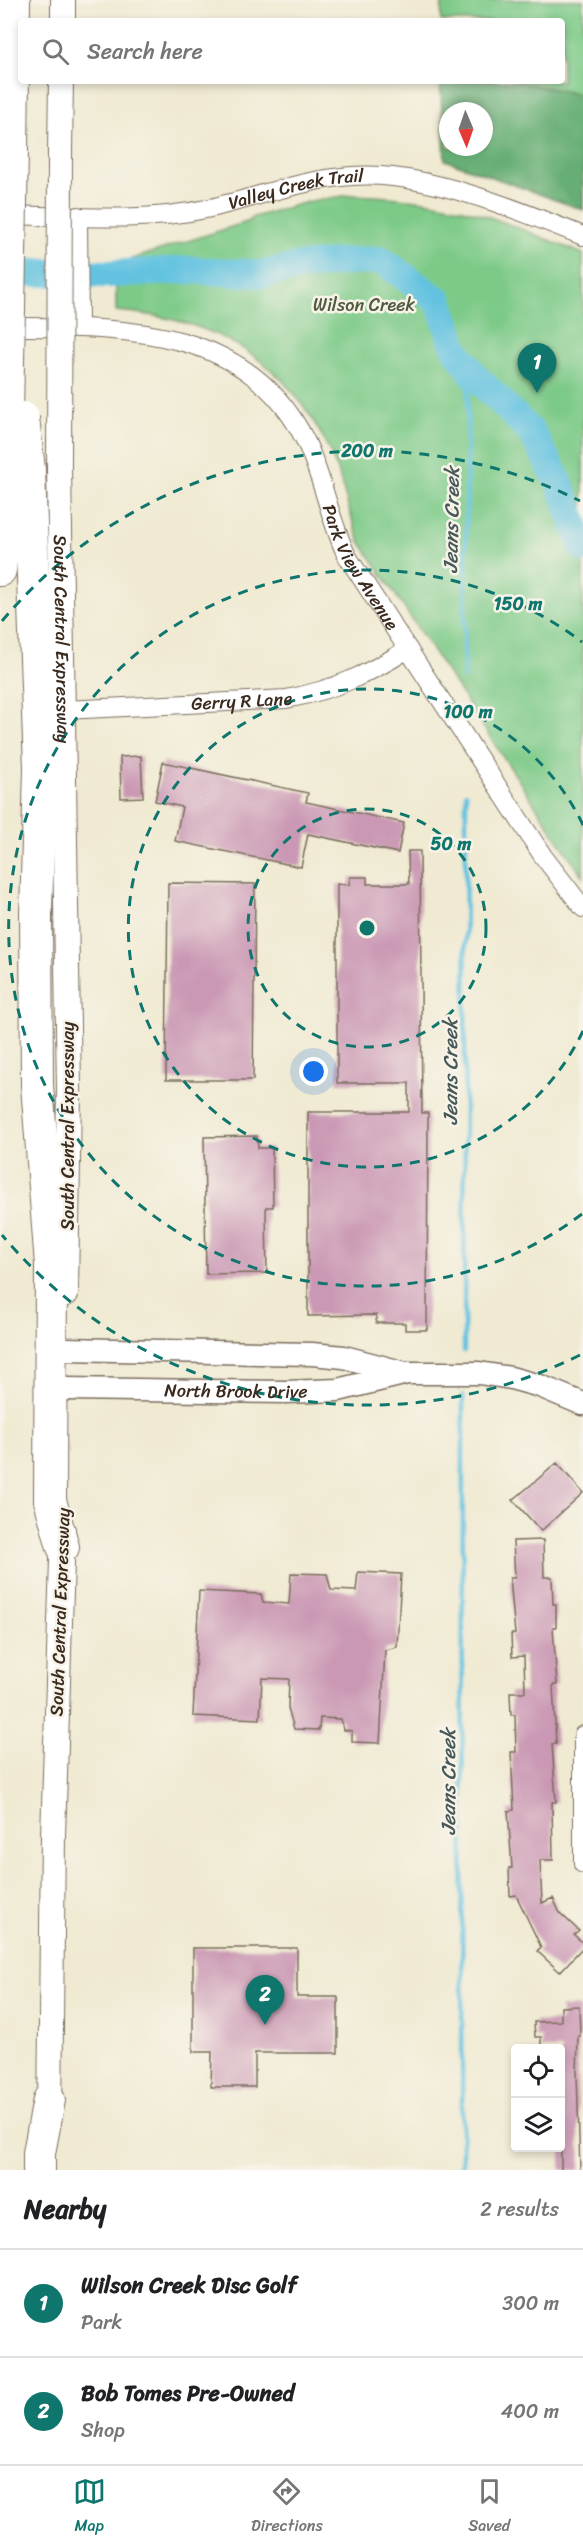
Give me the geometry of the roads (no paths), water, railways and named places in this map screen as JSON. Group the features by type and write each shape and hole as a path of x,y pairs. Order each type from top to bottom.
{"highway":[{"path":"14,0 10,298 31,468 40,768 36,914 37,1085 51,1265 50,1500 63,1547"},
{"path":"0,570 31,468"},
{"path":"39,2170 39,2153 49,2100"}],"main road":[{"path":"63,0 63,18"},
{"name":"South Central Expressway","path":"52,2170 49,2100 53,1836 63,1547 69,1090 64,710 31,468 60,152 62,84"}],"street":[{"name":"Valley Creek Trail","path":"0,215 78,216 177,213 206,208 302,182 374,176 393,177 468,195 518,210 583,236"},
{"path":"78,216 79,328"},
{"name":"Park View Avenue","path":"0,327 79,328 146,334 203,347 230,359 270,389 285,406 306,442 331,519 347,556 549,865 583,908"},
{"name":"Gerry R Lane","path":"64,710 286,699 304,696 336,688 356,679 408,649"},
{"name":"North Brook Drive","path":"65,1349 312,1354 344,1357 406,1373"},
{"path":"238,1353 238,1392"},
{"name":"North Brook Drive","path":"65,1389 238,1392 338,1390 406,1373 479,1373 540,1386 583,1404"},
{"path":"583,1735 583,1864"}],"waterway":[{"name":"Wilson Creek","path":"0,272 108,274 189,270 264,274 297,267 381,260 439,301 455,348 474,375 532,433 560,484 583,548"},
{"name":"Jeans Creek","path":"464,678 468,388 465,362"},
{"name":"Jeans Creek","path":"464,1351 466,793"},
{"name":"Jeans Creek","path":"462,2170 463,1395"}],"place":[{"name":"Wilson Creek Disc Golf","path":"537,393"},
{"name":"Bob Tomes Pre-Owned","path":"265,2025"}]}
